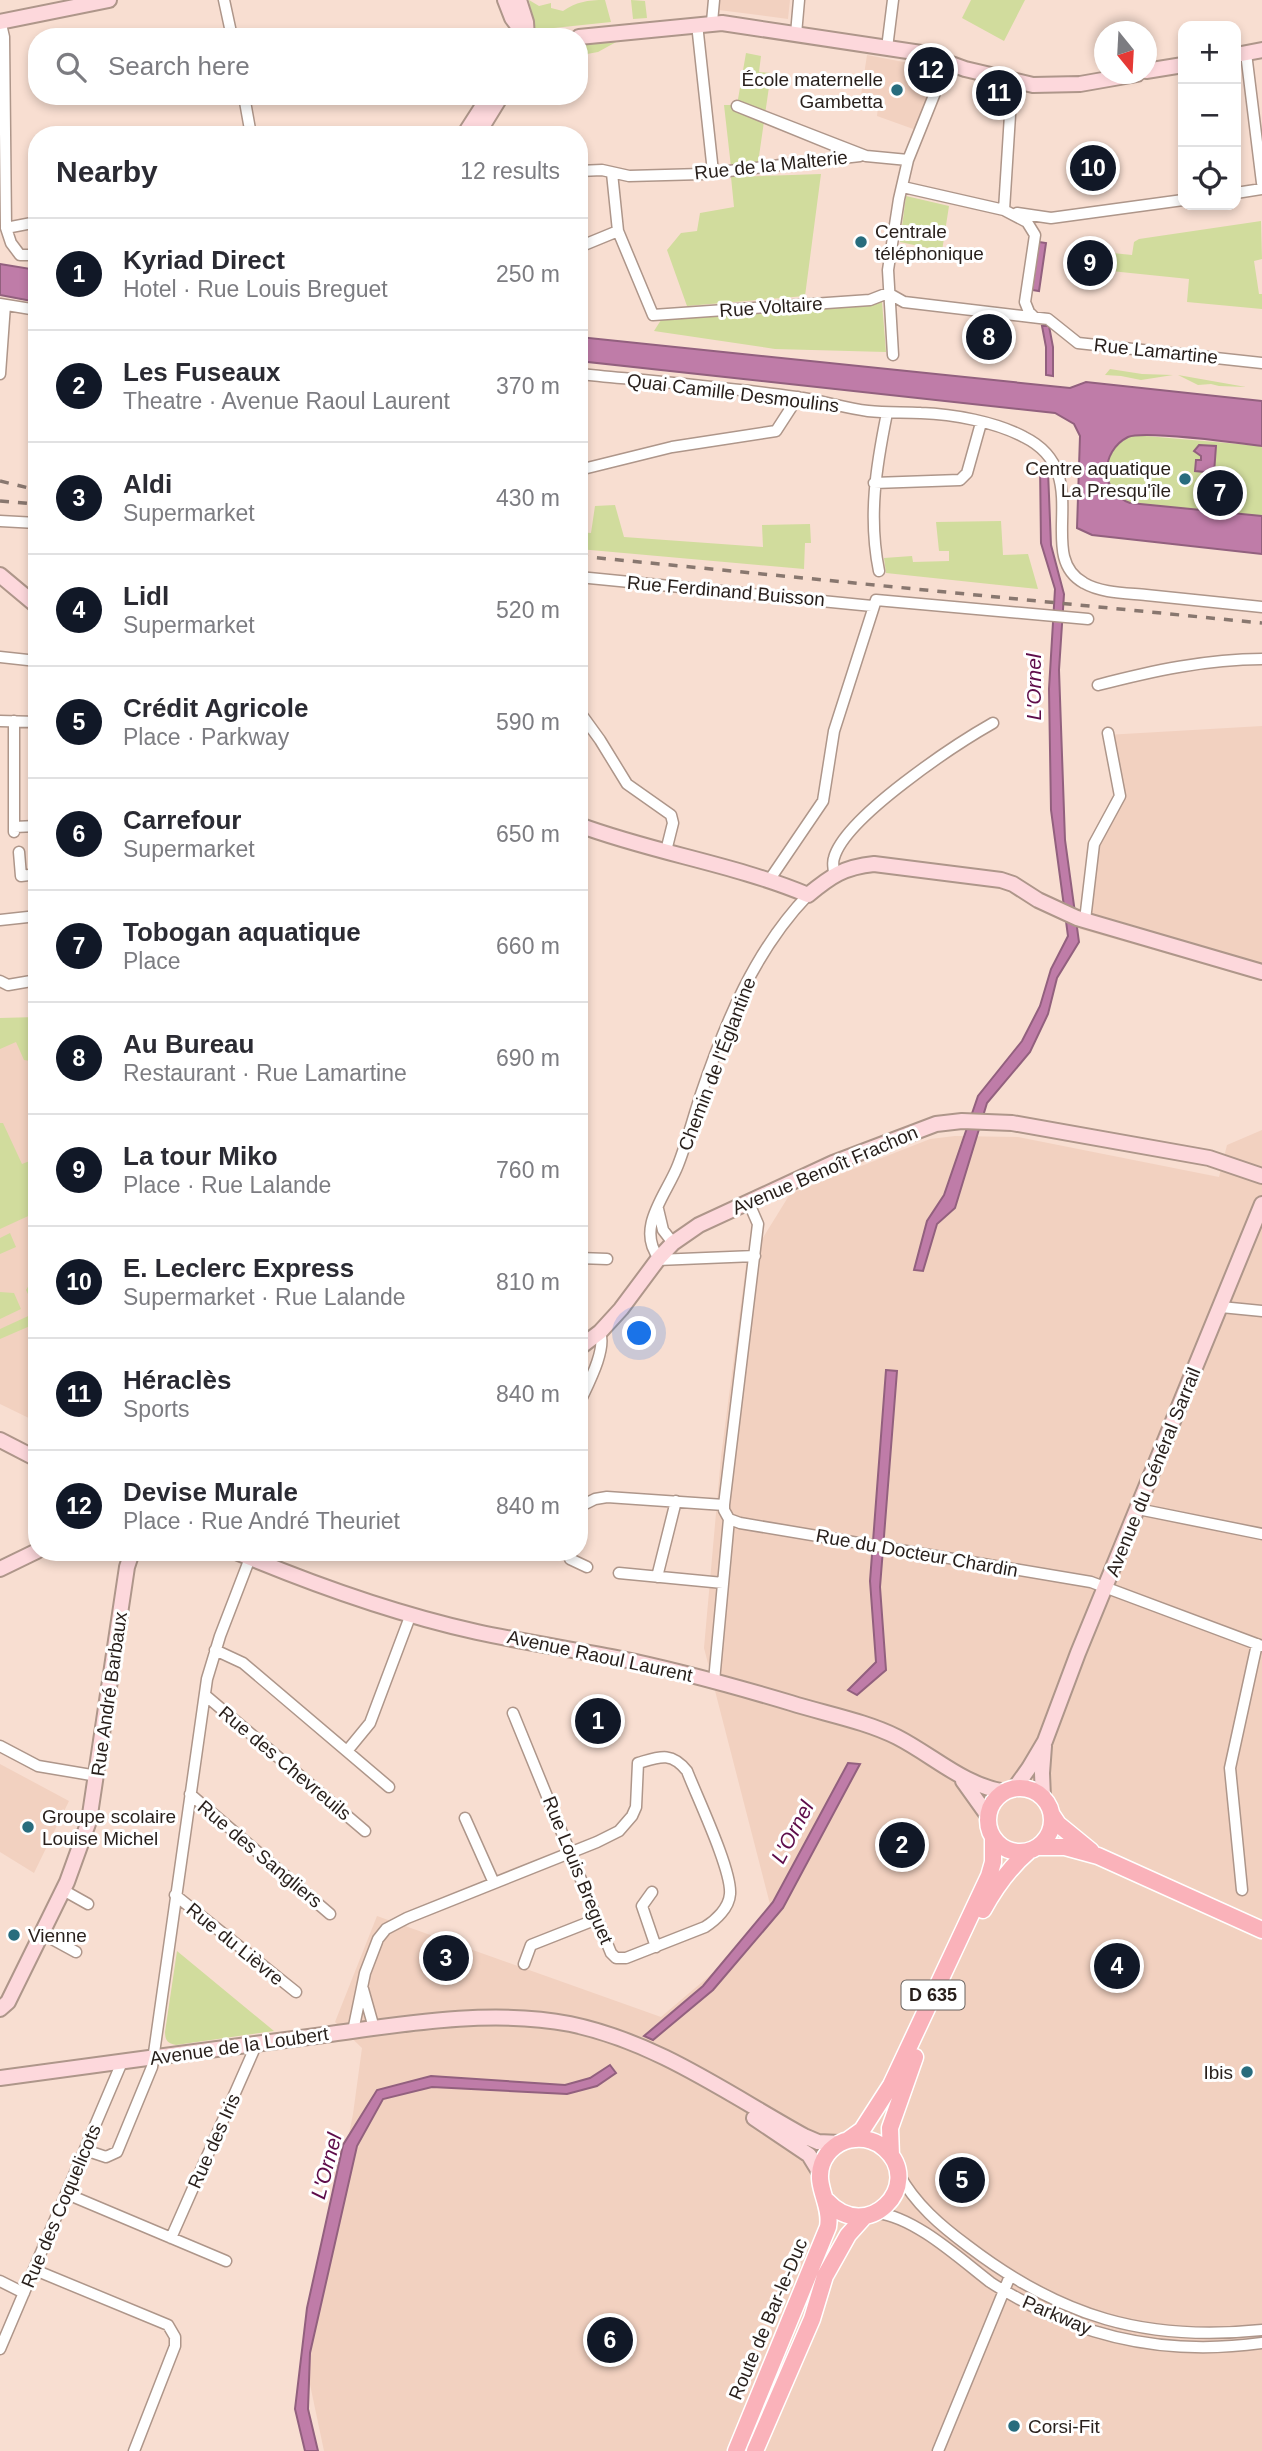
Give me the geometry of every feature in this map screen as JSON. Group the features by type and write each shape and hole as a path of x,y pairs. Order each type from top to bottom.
{"main road":[{"path":"1098,1856 1071,1836 1052,1815 1043,1797 1029,1789 1009,1790 994,1802 988,1816 993,1838 1009,1850 1065,1847 1098,1856 1262,1930"},
{"path":"1033,1849 1048,1836 1052,1815"},
{"name":"D 635","path":"844,2142 862,2130 891,2085 989,1877 993,1862 993,1838"},
{"name":"D 635","path":"891,2156 890,2128 910,2067 984,1909 1010,1869 1033,1849"},
{"path":"872,2141 891,2156 898,2180 894,2196 871,2214 844,2214 827,2202 820,2187 820,2173 827,2155 844,2142 872,2141"},
{"name":"Route de Bar-le-Duc","path":"736,2451 824,2238 829,2220 827,2202"},
{"name":"Route de Bar-le-Duc","path":"755,2451 812,2319 825,2276 848,2235 871,2214"}],"street":[{"path":"28,255 20,255 11,243 6,228 4,37 0,21 109,0"},
{"path":"224,0 230,28"},
{"path":"505,0 519,28"},
{"path":"519,0 526,28"},
{"path":"712,22 714,0"},
{"path":"796,34 799,0"},
{"path":"887,48 893,0"},
{"path":"512,18 513,28"},
{"path":"588,36 712,22 921,53 946,66 1012,89 1094,82"},
{"path":"697,24 713,172"},
{"path":"1262,50 1241,54 1262,183"},
{"path":"893,355 888,270 903,187 908,160 946,66"},
{"path":"1157,69 1178,66"},
{"path":"1008,212 1012,89"},
{"path":"246,105 249,126"},
{"path":"470,126 483,105"},
{"path":"483,126 495,105"},
{"name":"Rue de la Malterie","path":"588,171 602,170 629,176 713,172 860,156 737,106 866,156 908,160"},
{"path":"588,243 618,231 612,173"},
{"path":"903,187 1008,212 1051,218 1178,201"},
{"path":"1241,191 1262,189"},
{"path":"1008,212 1027,222 1035,235"},
{"path":"1034,317 1025,302 1035,235 1051,218"},
{"path":"6,228 28,224"},
{"name":"Rue Voltaire","path":"618,231 653,315 870,300 888,293"},
{"path":"888,293 904,302 1034,317"},
{"path":"0,374 3,304 28,308"},
{"name":"Rue Lamartine","path":"1034,317 1048,319 1078,343 1262,363"},
{"name":"Quai Camille Desmoulins","path":"588,375 798,397 887,414 948,415 1026,437 1052,460 1060,475 1064,492 1064,552 1070,570 1081,581 1108,590 1262,607"},
{"path":"588,468 690,443 776,431 798,397"},
{"path":"879,571 873,525 874,483 887,414"},
{"path":"874,483 960,480 967,473 981,423"},
{"path":"0,521 28,523"},
{"path":"0,575 28,598"},
{"name":"Rue Ferdinand Buisson","path":"588,578 1088,619"},
{"path":"770,879 823,801 834,731 874,603"},
{"path":"0,657 28,660"},
{"path":"1098,685 1172,668 1262,659"},
{"path":"0,721 28,722"},
{"path":"14,721 14,829 28,827"},
{"path":"588,723 627,784 671,815 673,823 666,851"},
{"path":"834,874 834,856 840,845 883,800 946,751 993,723"},
{"path":"1081,919 1094,844 1120,796 1108,733"},
{"path":"588,828 770,879 808,895 834,874 860,865 874,864 988,877 1013,884 1062,913 1262,972"},
{"path":"19,852 21,876 28,875"},
{"name":"Chemin de l'Églantine","path":"658,1259 649,1238 657,1205 678,1167 702,1090 744,987 777,930 808,895"},
{"path":"0,920 28,917"},
{"path":"0,981 8,985 28,982"},
{"name":"Avenue Benoît Frachon","path":"588,1341 621,1309 673,1243 699,1225 748,1201 936,1124 991,1121 1209,1157 1262,1176"},
{"path":"714,1681 729,1519 724,1505 758,1224 748,1201"},
{"name":"Avenue du Général Sarrail","path":"1009,1790 1025,1774 1045,1741 1262,1203"},
{"path":"657,1205 663,1230 673,1243"},
{"path":"658,1259 755,1256"},
{"path":"588,1258 607,1259"},
{"path":"1221,1307 1262,1311"},
{"path":"588,1382 600,1353 603,1338 600,1332"},
{"path":"0,1440 28,1454"},
{"path":"588,1502 607,1497 724,1505"},
{"path":"657,1577 676,1501"},
{"path":"1138,1509 1262,1534"},
{"name":"Rue du Docteur Chardin","path":"729,1519 1106,1587 1259,1645"},
{"path":"0,1569 28,1555"},
{"name":"Rue André Barbaux","path":"0,2009 8,2002 43,1934 89,1821 127,1561"},
{"path":"85,2150 106,2157 117,2152 149,2076 205,1695 215,1650 249,1561"},
{"name":"Avenue Raoul Laurent","path":"259,1561 411,1614 476,1632 620,1658 714,1681 882,1731 906,1742 957,1775 980,1786 1009,1790"},
{"path":"574,1561 587,1567"},
{"path":"619,1573 723,1583"},
{"path":"347,1751 370,1723 411,1614"},
{"path":"1242,1890 1230,1768 1259,1645"},
{"path":"215,1650 243,1663 389,1787"},
{"name":"Rue des Chevreuils","path":"205,1695 365,1831"},
{"name":"Rue Louis Breguet","path":"513,1713 611,1953 616,1958 626,1958 656,1947 715,1920 729,1902 729,1877 687,1771 671,1757 638,1763 638,1795 632,1816 611,1836 572,1852"},
{"name":"Avenue du Général Sarrail","path":"1043,1797 1045,1741"},
{"path":"0,1746 38,1766 97,1776"},
{"name":"Avenue Raoul Laurent","path":"957,1775 974,1794 988,1816"},
{"name":"Rue des Sangliers","path":"190,1794 330,1914"},
{"path":"466,1818 494,1883"},
{"path":"353,2031 368,1964 386,1929 407,1918 572,1852"},
{"path":"63,1890 88,1904"},
{"path":"652,1892 642,1906 656,1947"},
{"name":"Rue du Lièvre","path":"175,1895 296,1992"},
{"path":"524,1964 531,1945 597,1919"},
{"path":"43,1934 76,1952"},
{"path":"363,1989 374,2028"},
{"name":"Avenue de la Loubert","path":"479,2019 587,2037 657,2062 796,2145 809,2155 820,2173"},
{"name":"Avenue de la Loubert","path":"0,2078 427,2021 529,2019 570,2024 634,2043 681,2065 804,2136 818,2141 844,2142"},
{"name":"Rue des Iris","path":"171,2238 257,2043"},
{"name":"Rue des Coquelicots","path":"0,2349 4,2329 35,2270 122,2062"},
{"name":"Parkway","path":"897,2172 905,2186 937,2221 1010,2276 1057,2302 1129,2325 1185,2333 1262,2330"},
{"path":"67,2194 226,2261"},
{"name":"Parkway","path":"871,2214 902,2219 954,2252 1004,2291 1063,2320 1145,2343 1202,2348 1262,2343"},
{"path":"35,2270 168,2325 175,2337 175,2346 134,2451"},
{"path":"938,2451 1010,2276"},
{"path":"0,2281 24,2293"}],"shaded area":[{"path":"720,0 790,0 788,19 719,10"},
{"name":"École maternelle Gambetta","path":"867,55 940,69 916,130 877,116 879,98 861,95"},
{"path":"1039,242 1046,243 1039,291 1032,290"},
{"path":"0,264 28,269 28,300 0,295"},
{"path":"1042,326 1049,326 1053,347 1053,376 1046,375 1046,347"},
{"path":"588,338 1070,388 1086,382 1262,401 1262,446 1137,435 1119,443 1108,461 1107,471 1113,490 1120,498 1130,503 1262,516 1262,554 1092,535 1077,528 1080,436 1074,424 1055,413 588,362"},
{"path":"1199,445 1216,446 1214,473 1195,471 1196,460 1201,460 1201,456 1194,451"},
{"path":"1040,464 1048,471 1051,545 1064,594 1059,670 1065,840 1079,942 1057,978 1048,1014 1030,1052 987,1103 955,1208 937,1224 923,1271 914,1270 927,1221 944,1195 978,1096 1022,1041 1040,1006 1051,969 1068,936 1051,810 1049,689 1055,589 1041,543"},
{"path":"1262,726 1262,981 1080,929 1093,842 1117,793 1106,735"},
{"path":"28,1018 28,1418 0,1404 0,1019"},
{"path":"1262,1130 1262,2451 324,2451 304,2356 353,2114 362,2048 335,2022 377,1916 661,2017 721,1966 772,1912 704,1648 721,1457 746,1265 790,1194 930,1139 955,1136 1018,1137 1219,1177 1227,1145"},
{"path":"886,1370 897,1371 880,1587 886,1670 857,1695 848,1690 876,1662 870,1581"},
{"path":"848,1763 860,1764 783,1908 713,1990 653,2040 644,2036 703,1986 773,1902"},
{"name":"Groupe scolaire Louise Michel","path":"0,1764 69,1801 34,1873 0,1852"},
{"path":"610,2065 616,2073 597,2086 567,2094 432,2087 383,2099 357,2146 310,2353 308,2409 318,2451 305,2451 295,2409 307,2308 343,2145 377,2090 431,2076 565,2085 590,2078"}],"green space":[{"path":"529,0 539,6 551,3 551,8 563,11 582,2 605,0 611,22 554,28 535,28"},
{"path":"631,0 645,1 647,18 633,19"},
{"path":"971,0 1025,0 1004,41 962,18"},
{"path":"618,41 598,52 588,54 588,43"},
{"path":"746,53 761,56 759,72 771,73 758,163 731,167 724,105 737,105"},
{"path":"821,174 805,296 687,306 667,250 681,233 697,231 700,213 734,207 731,177"},
{"path":"906,196 949,206 942,251 900,242"},
{"path":"1261,221 1262,259 1254,261 1259,294 1262,294 1262,309 1187,302 1189,279 1101,270 1103,252 1132,255 1134,242 1139,239"},
{"path":"882,302 886,352 775,349 654,331 661,320"},
{"path":"1110,369 1173,375 1141,380 1105,375"},
{"path":"1178,375 1246,387 1198,385"},
{"name":"Centre aquatique La Presqu'île","path":"1134,435 1262,446 1262,516 1130,503 1118,497 1107,479 1106,469 1114,449"},
{"path":"615,505 624,537 763,547 762,525 810,524 811,543 805,543 804,569 588,550 588,533 591,533 595,506"},
{"path":"1001,521 1003,555 1028,554 1038,589 886,573 884,558 912,556 913,562 949,561 949,551 939,551 936,522"},
{"path":"28,1017 28,1061 24,1060 16,1042 0,1049 0,1018"},
{"path":"0,1123 3,1123 22,1164 28,1162 28,1216 0,1229"},
{"path":"10,1233 16,1247 0,1254 0,1238"},
{"path":"0,1292 14,1293 21,1309 0,1319"},
{"path":"28,1316 28,1327 0,1339 0,1329"},
{"path":"177,1951 274,2031 176,2045 169,2042 165,2032"}],"railway":[{"path":"0,481 28,488"},
{"path":"0,501 28,503"},
{"path":"588,557 1262,623"}],"place":[{"name":"Devise Murale","path":"931,70"},
{"name":"École maternelle Gambetta","path":"897,90"},
{"name":"Héraclès","path":"999,93"},
{"name":"E. Leclerc Express","path":"1093,168"},
{"name":"Centrale téléphonique","path":"861,242"},
{"name":"La tour Miko","path":"1090,263"},
{"name":"Au Bureau","path":"989,337"},
{"name":"Centre aquatique La Presqu'île","path":"1185,479"},
{"name":"Tobogan aquatique","path":"1220,493"},
{"name":"Kyriad Direct","path":"598,1721"},
{"name":"Groupe scolaire Louise Michel","path":"28,1827"},
{"name":"Les Fuseaux","path":"902,1845"},
{"name":"Vienne","path":"14,1935"},
{"name":"Aldi","path":"446,1958"},
{"name":"Lidl","path":"1117,1966"},
{"name":"Ibis","path":"1247,2072"},
{"name":"Crédit Agricole","path":"962,2180"},
{"name":"Carrefour","path":"610,2340"},
{"name":"Corsi-Fit","path":"1014,2426"}],"water label":[{"name":"L'Ornel","path":"1033,687"},
{"name":"L'Ornel","path":"792,1832"},
{"name":"L'Ornel","path":"326,2166"}]}
